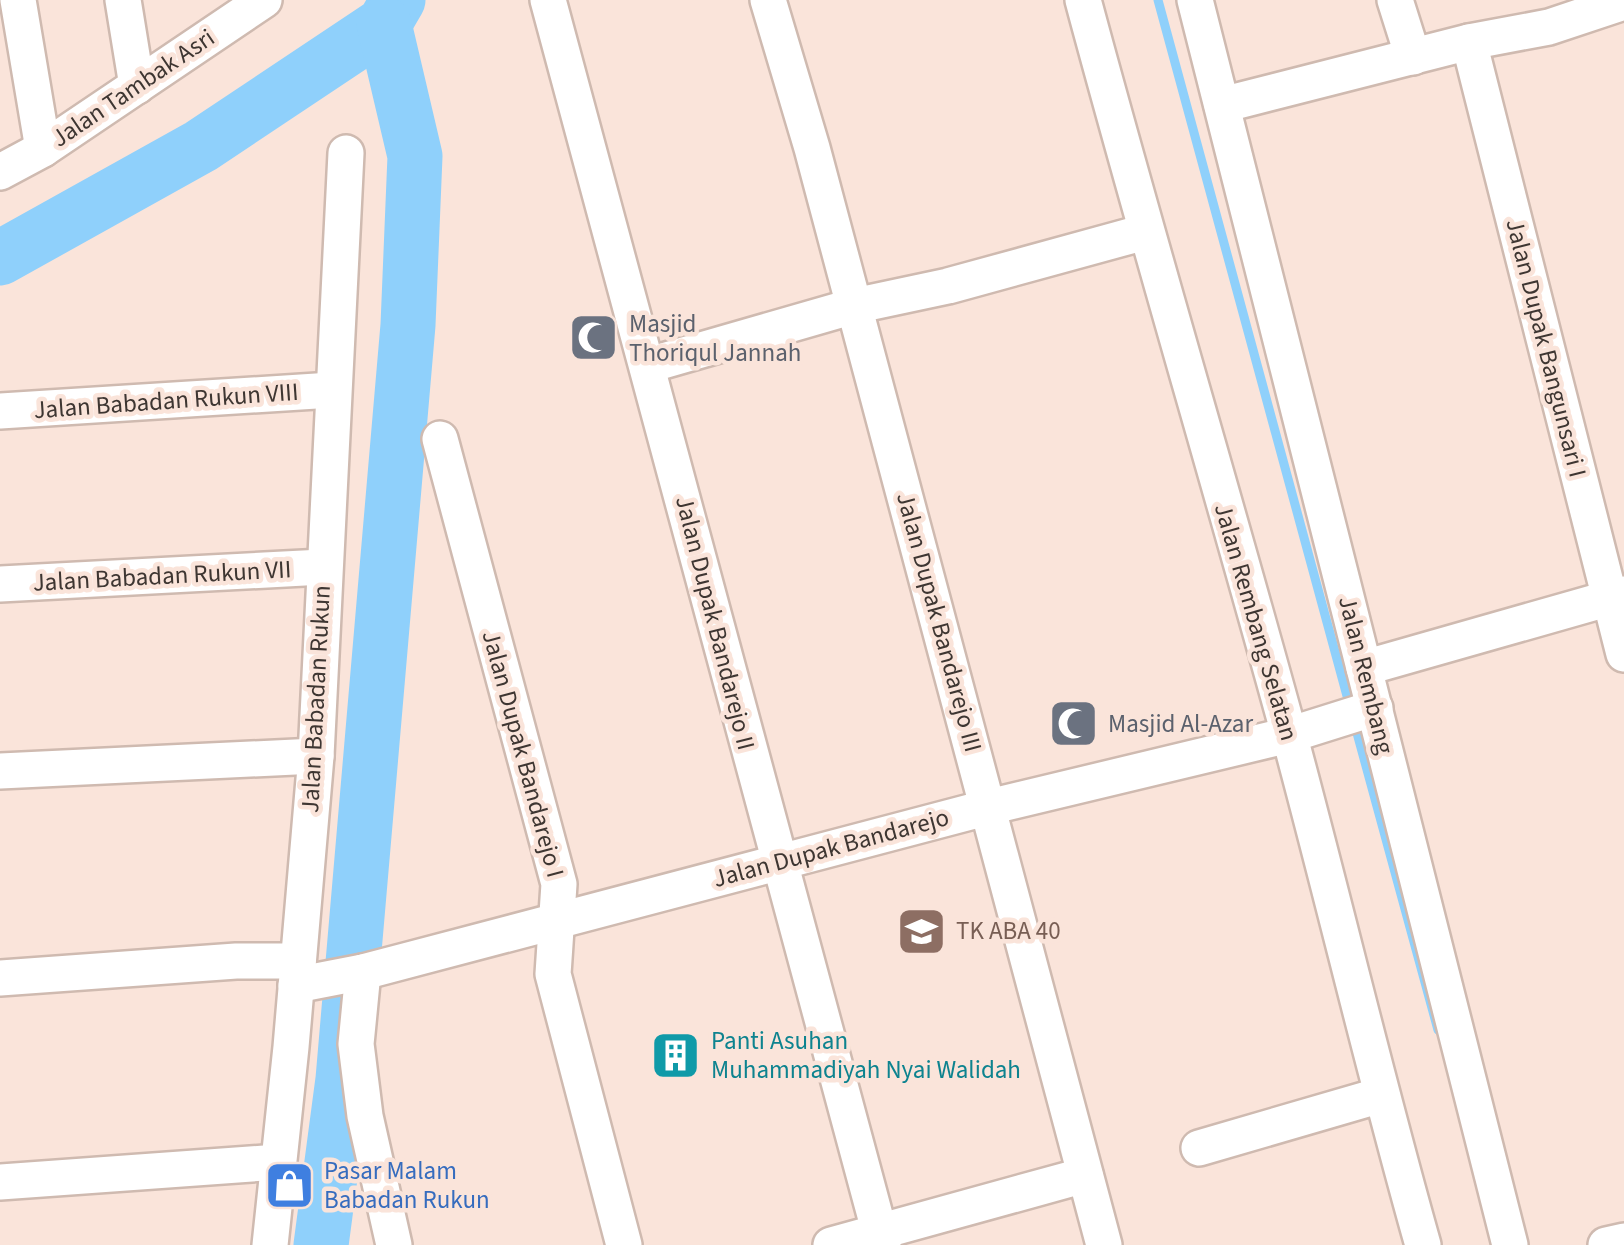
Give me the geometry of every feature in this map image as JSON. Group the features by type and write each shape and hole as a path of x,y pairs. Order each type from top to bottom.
{"street":[{"path":"18,0 44,149"},
{"path":"122,0 137,86"},
{"name":"Jalan Dupak Bandarejo II","path":"548,0 649,365 776,861 881,1237"},
{"name":"Jalan Dupak Bandarejo III","path":"768,0 990,806 1104,1245"},
{"name":"Jalan Rembang Selatan","path":"1083,0 1146,232 1304,730 1381,1095 1424,1245"},
{"name":"Jalan Rembang","path":"1195,0 1364,668 1370,710 1510,1245"},
{"path":"1396,0 1413,57"},
{"path":"1222,105 1469,42 1545,13 1624,2"},
{"name":"Jalan Tambak Asri","path":"0,172 44,149 253,3"},
{"name":"Jalan Dupak Bangunsari I","path":"1469,42 1616,596 1624,654"},
{"name":"Jalan Babadan Rukun","path":"270,1245 301,976 346,153"},
{"path":"649,365 854,306 948,286 1146,232"},
{"name":"Jalan Babadan Rukun VIII","path":"0,412 332,390"},
{"name":"Jalan Dupak Bandarejo I","path":"440,439 559,884 553,974 624,1245"},
{"name":"Jalan Babadan Rukun VII","path":"0,584 323,568"},
{"path":"1364,668 1616,596"},
{"name":"Jalan Dupak Bandarejo","path":"0,978 236,961 301,976 358,972 1370,710"},
{"path":"0,771 316,756"},
{"path":"358,972 356,1044 365,1116 394,1245"},
{"path":"1199,1148 1381,1095"},
{"path":"0,1182 278,1162"},
{"path":"831,1245 881,1237 1085,1174"},
{"path":"1606,1245 1624,1241"}],"waterway":[{"path":"0,258 201,146 384,24 398,0"},
{"path":"1158,0 1350,707"},
{"path":"321,1245 343,1079 408,325 415,156 384,24"},
{"path":"1354,722 1438,1030"}],"place":[{"name":"Masjid Thoriqul Jannah","path":"594,338"},
{"name":"Masjid Al-Azar","path":"1073,724"},
{"name":"TK ABA 40","path":"921,931"},
{"name":"Panti Asuhan Muhammadiyah Nyai Walidah","path":"676,1055"},
{"name":"Pasar Malam Babadan Rukun","path":"289,1185"}]}
